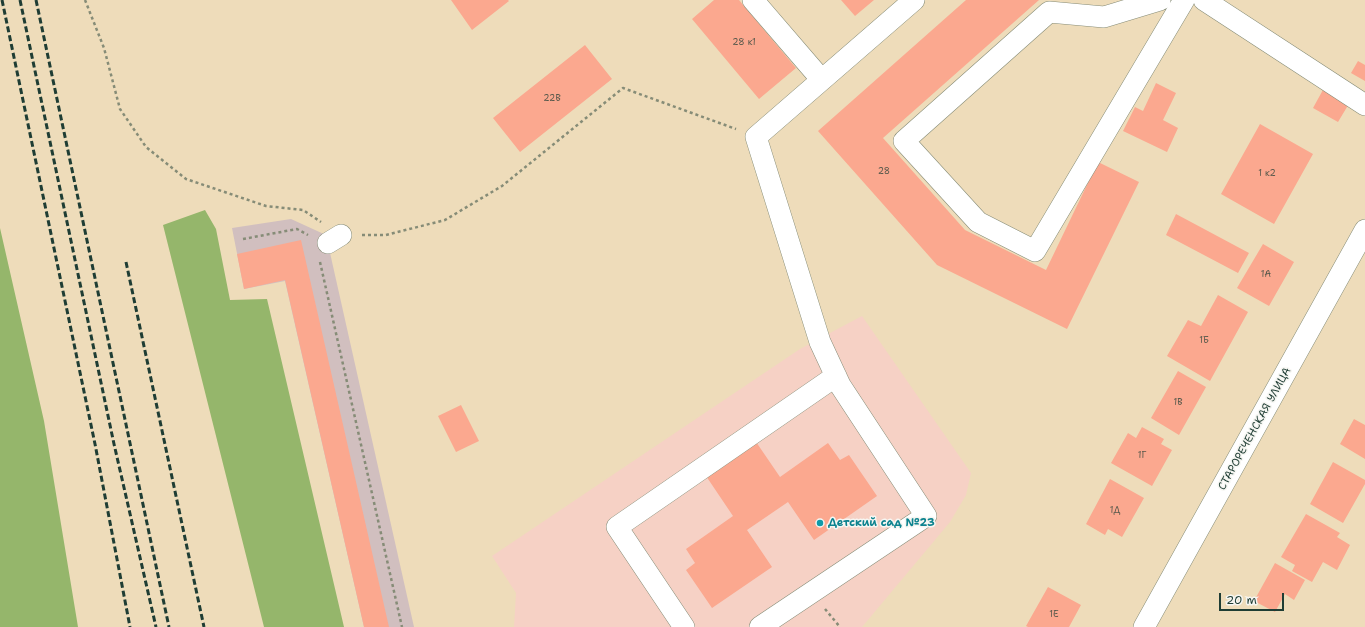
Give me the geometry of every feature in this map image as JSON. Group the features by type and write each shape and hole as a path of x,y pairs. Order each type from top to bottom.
{"street":[{"path":"753,0 821,79"},
{"path":"760,627 926,516 840,385 820,342 756,137 913,0"},
{"path":"1160,0 1104,17 1049,12 904,141 978,222 1035,251 1184,0"},
{"path":"1216,3 1365,105"},
{"name":"СТАРОРЕЧЕНСКАЯ УЛИЦА","path":"1144,627 1365,230"},
{"path":"684,627 617,527 836,376"}],"path":[{"path":"85,0 104,48 120,109 146,147 186,179 266,206 303,210 328,239"},
{"path":"243,239 297,229 328,239 386,235 445,220 502,186 623,88 756,137"},
{"path":"320,262 402,627"}],"shaded area":[{"path":"291,219 326,235 414,627 364,627 285,281 244,289 232,228"},
{"path":"862,316 971,473 966,495 950,522 862,627 514,627 516,593 492,556 800,349"}],"green space":[{"path":"205,210 216,229 230,300 267,299 344,627 264,627 163,225"},
{"path":"0,228 44,421 78,627 0,627"}],"building":[{"path":"451,0 508,0 509,1 472,30"},
{"path":"714,0 739,0 796,68 759,99 692,19"},
{"path":"841,0 874,0 855,16"},
{"path":"966,0 1039,0 883,138 965,230 1046,270 1098,162 1139,182 1067,329 937,265 818,131"},
{"path":"585,45 612,79 520,152 493,118"},
{"path":"1358,61 1365,65 1365,81 1351,73"},
{"path":"1156,83 1176,93 1163,120 1178,128 1167,152 1123,131 1135,107 1143,111"},
{"path":"1324,88 1350,102 1338,122 1313,108"},
{"path":"1260,124 1313,154 1274,224 1221,194"},
{"path":"1176,214 1249,253 1238,273 1166,235"},
{"path":"301,240 389,627 364,627 285,280 244,289 237,254"},
{"path":"1263,244 1294,262 1269,306 1237,288"},
{"path":"1218,295 1248,312 1210,381 1167,356 1188,320 1201,326"},
{"path":"1178,371 1206,387 1179,435 1151,418"},
{"path":"461,405 479,441 456,452 438,416"},
{"path":"1354,419 1365,425 1365,459 1340,444"},
{"path":"1142,427 1164,439 1161,444 1172,450 1152,486 1111,463 1128,433 1136,438"},
{"name":"Детский сад №23","path":"752,436 780,477 828,443 840,460 849,455 877,496 814,540 788,502 747,530 772,567 712,608 686,570 695,563 686,549 733,516 702,470"},
{"path":"1333,462 1365,480 1365,484 1343,523 1310,504"},
{"path":"1110,479 1144,498 1122,537 1108,529 1105,535 1086,524"},
{"path":"1306,514 1340,533 1337,537 1350,545 1337,570 1323,562 1312,582 1292,571 1295,565 1281,557"},
{"path":"1275,563 1305,580 1294,600 1285,594 1275,612 1254,601"},
{"path":"1048,587 1081,605 1069,627 1026,626"}],"railway":[{"path":"2,0 95,444 130,627"},
{"path":"20,0 114,444 156,627"},
{"path":"36,0 169,627"},
{"path":"126,262 204,627"}],"place":[{"name":"Детский сад №23","path":"820,523"}]}
